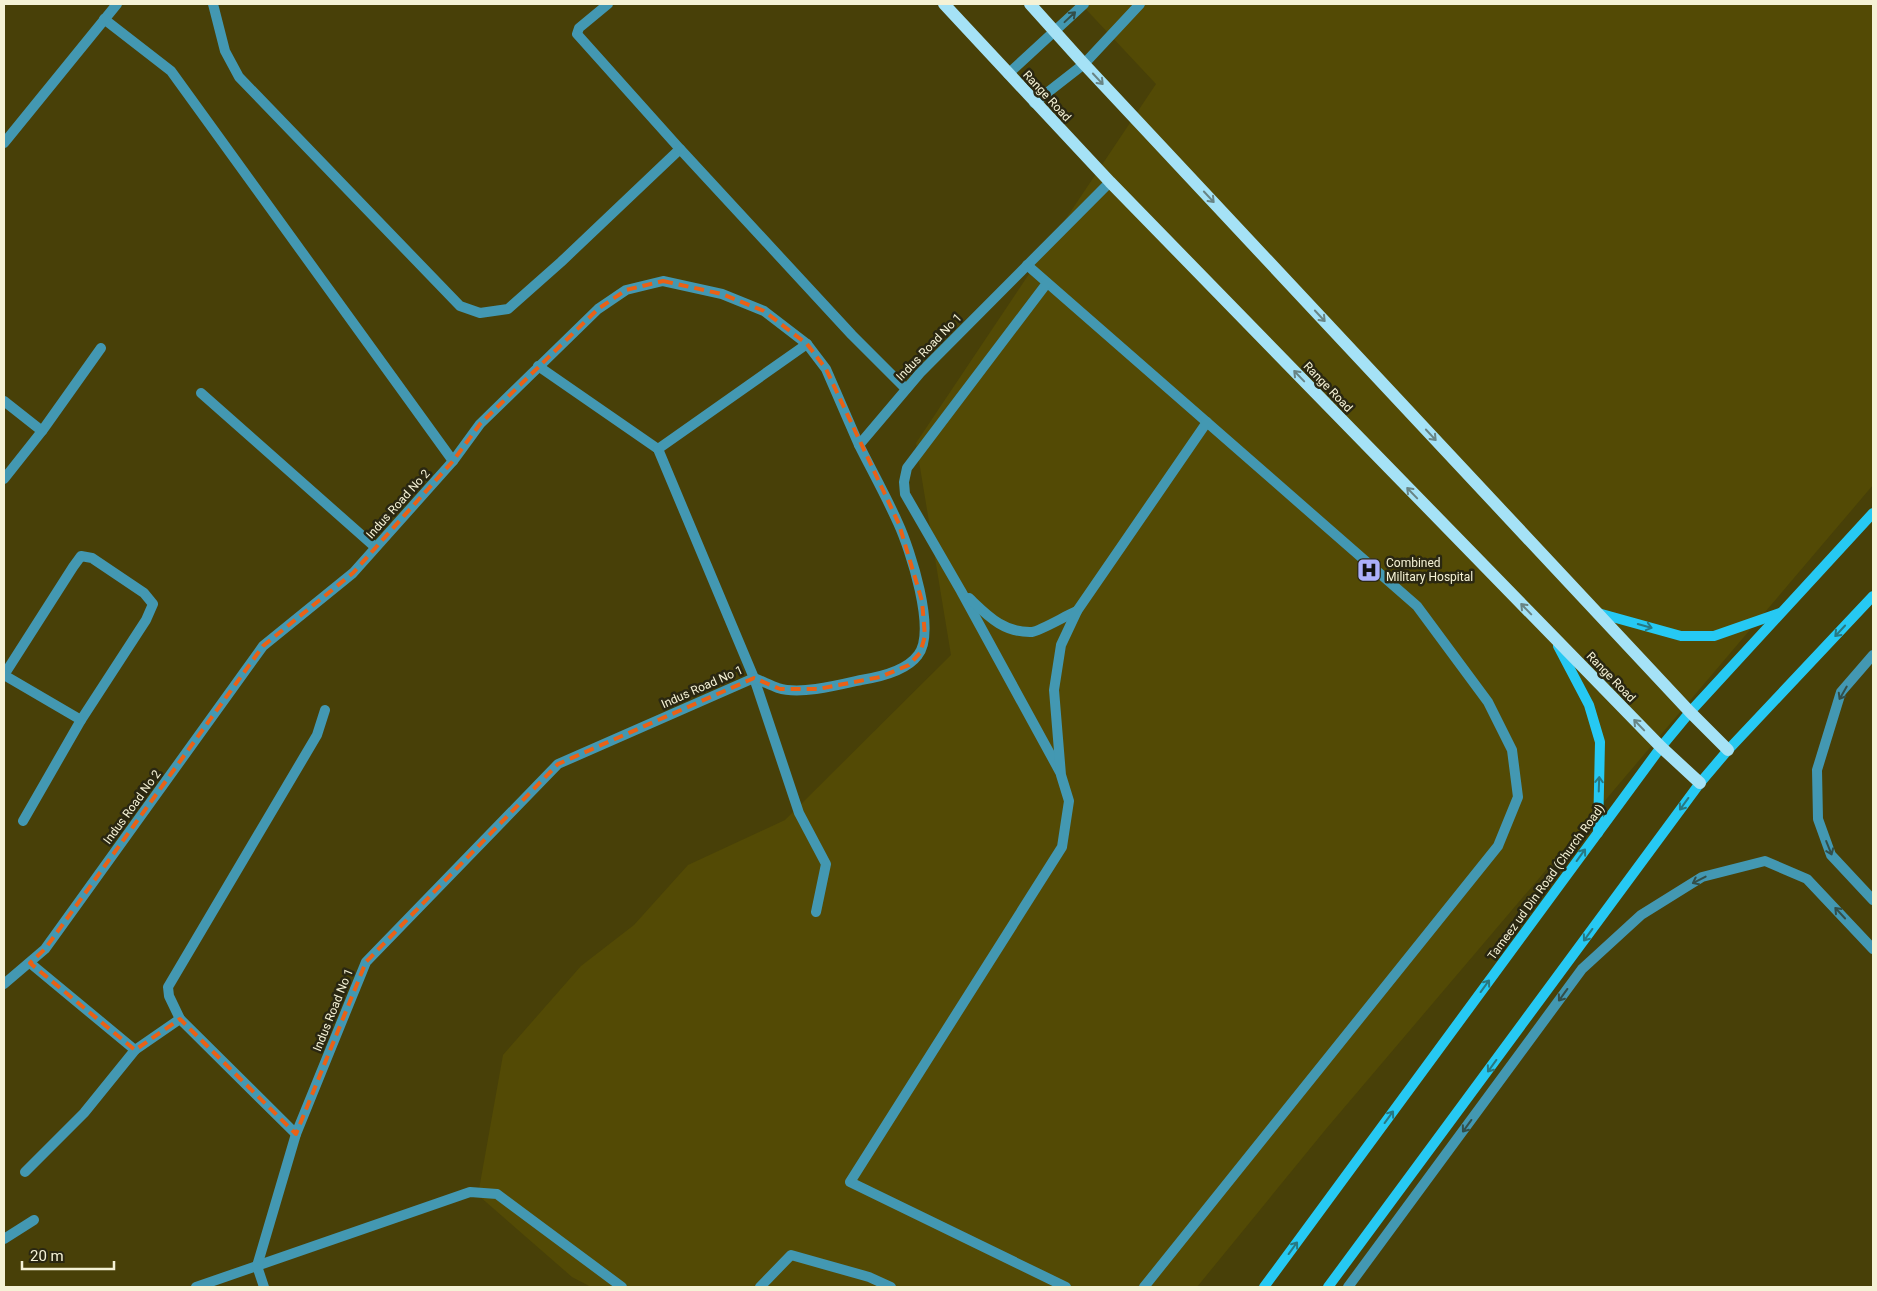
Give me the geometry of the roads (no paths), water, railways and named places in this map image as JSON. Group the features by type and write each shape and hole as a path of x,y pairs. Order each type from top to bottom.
{"main road":[{"name":"Range Road","path":"944,4 1110,182 1661,747 1700,783"},
{"path":"1030,4 1690,712 1728,750"},
{"name":"Tameez ud Din Road (Church Road)","path":"1264,1287 1661,747 1690,712 1873,513"},
{"path":"1328,1287 1700,783 1728,750 1873,596"},
{"path":"1598,613 1681,636 1714,636 1781,613"},
{"path":"1554,638 1589,705 1600,742 1598,833"}],"street":[{"path":"4,143 117,4"},
{"path":"213,4 225,51 239,77 460,306 480,314 508,309 561,262 680,149"},
{"path":"608,4 579,28 577,34 680,149 852,335 906,389"},
{"path":"1008,74 1084,4"},
{"path":"1034,102 1084,64 1140,4"},
{"path":"104,19 171,71 454,460"},
{"name":"Indus Road No 1","path":"257,1266 296,1134 366,962 558,764 754,678 780,688 818,689 880,677 909,665 920,653 925,636 924,618 922,601 913,568 899,524 859,445 920,372 1110,182"},
{"path":"1027,265 1417,606 1488,702 1512,750 1518,797 1498,846 1144,1287"},
{"name":"Indus Road No 2","path":"4,984 45,949 263,646 353,573 454,460 480,424 598,308 626,290 663,281 722,294 764,312 807,344 826,369 859,445"},
{"path":"1047,283 907,468 904,482 905,494 961,590 1062,775"},
{"path":"658,449 807,344"},
{"path":"4,479 42,431 101,348"},
{"path":"538,366 658,449 754,678 799,813 826,864 816,912"},
{"path":"201,393 375,548"},
{"path":"4,401 42,431"},
{"path":"1066,1287 850,1182 1062,847 1069,801 1062,775 1054,690 1061,645 1077,611 1207,422"},
{"path":"23,821 81,720 146,620 153,604 144,593 92,558 82,556 72,567 4,675 81,720"},
{"path":"961,590 996,623 1012,629 1033,632 1077,611"},
{"path":"1873,655 1841,692 1817,770 1818,819 1831,855 1873,900"},
{"path":"296,1134 180,1019 169,996 168,988 317,735 325,710"},
{"path":"1348,1287 1582,968 1641,915 1702,877 1764,861 1807,879 1873,949"},
{"path":"30,963 135,1050"},
{"path":"25,1172 84,1113 135,1050 180,1019"},
{"path":"196,1287 470,1192 497,1194 622,1287"},
{"path":"4,1239 34,1220"},
{"path":"760,1287 791,1255 869,1277 891,1287"},
{"path":"257,1266 264,1287"}],"place":[{"name":"Combined Military Hospital","path":"1369,570"}]}
